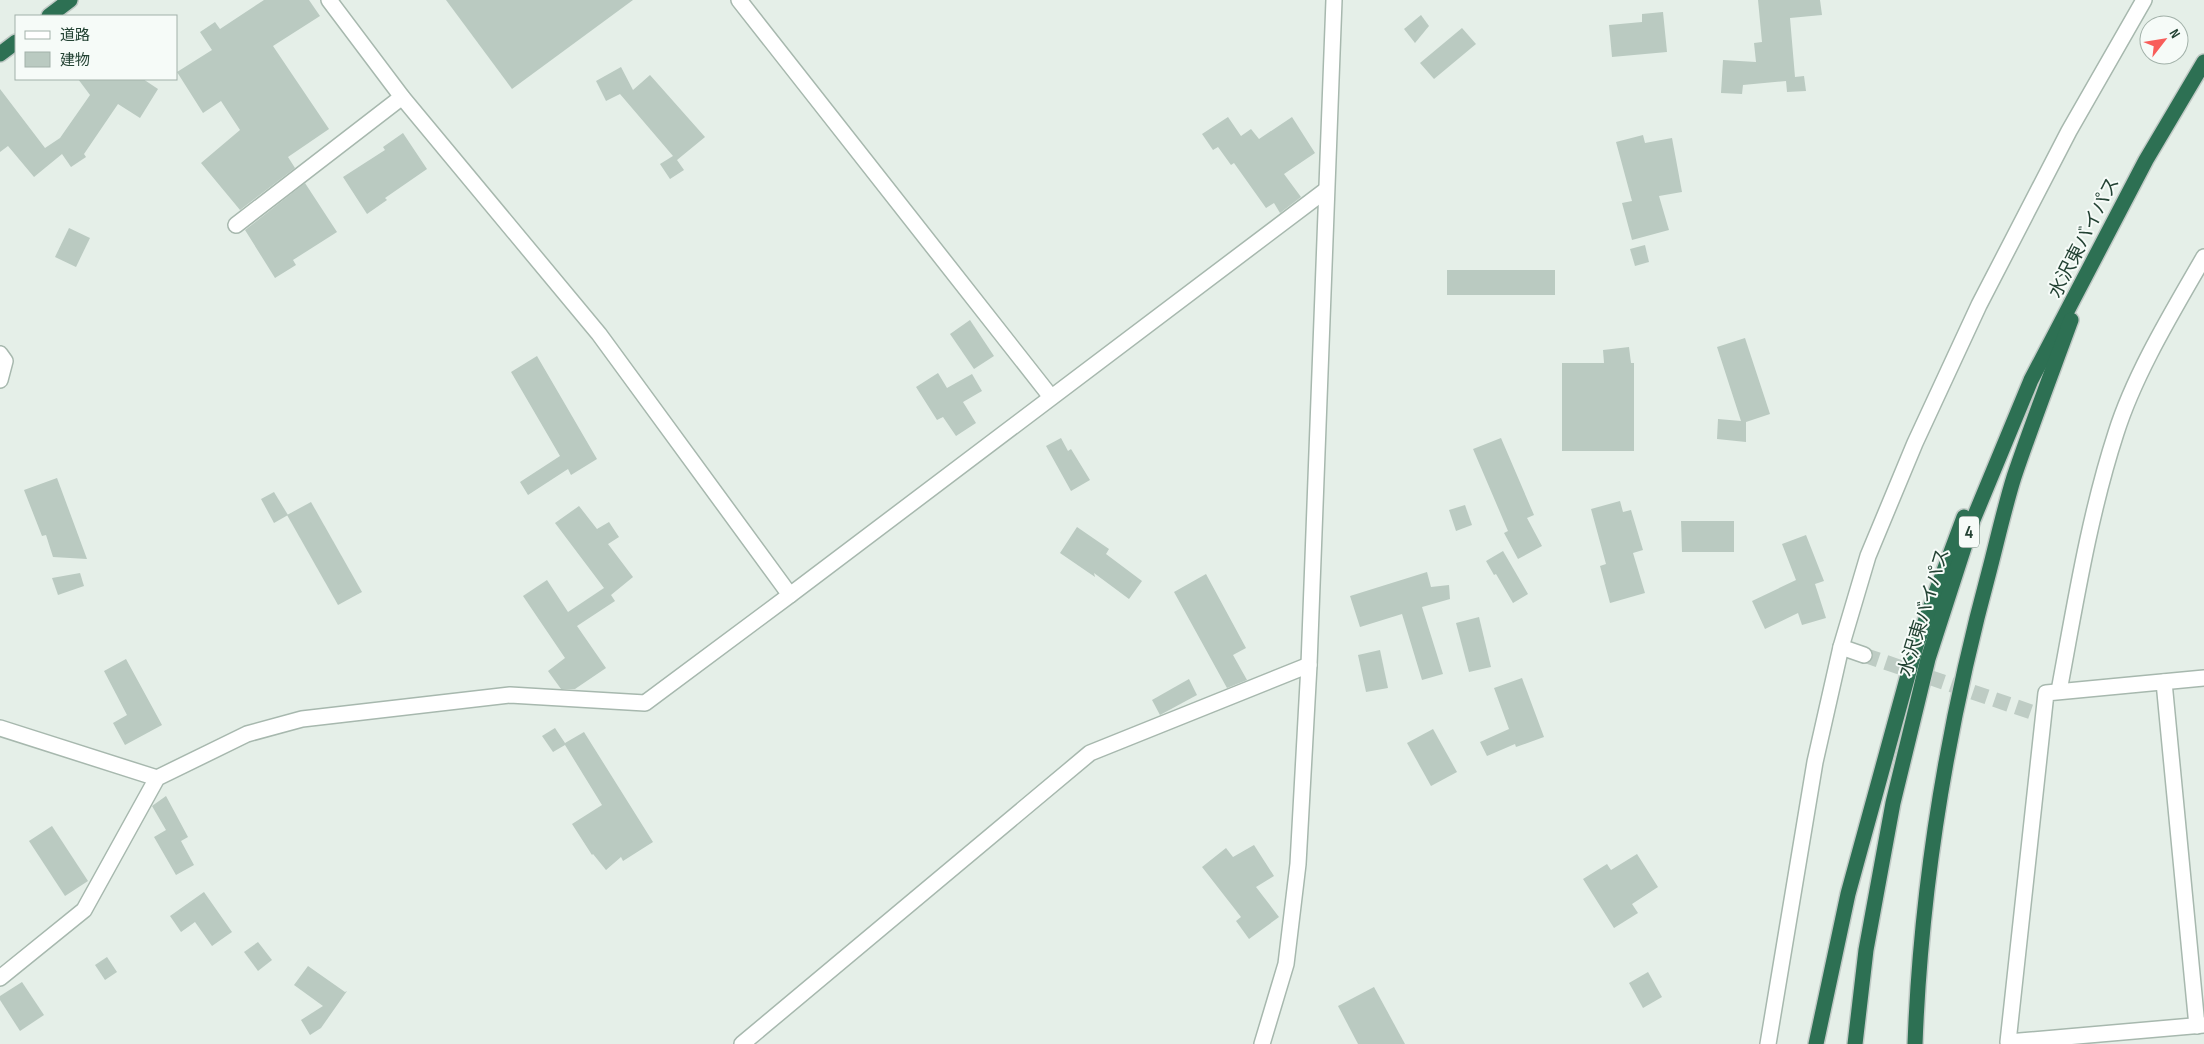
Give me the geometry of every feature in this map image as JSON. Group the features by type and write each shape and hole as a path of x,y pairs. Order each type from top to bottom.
{"highway":[{"path":"50,15 70,0"},
{"path":"0,54 15,43"},
{"name":"水沢東バイパス","path":"1855,1044 1866,950 1893,803 1928,659 1973,520 2031,380 2146,160 2204,62"},
{"path":"1915,1044 1917,980 1933,844 1953,723 1978,610 2014,478 2090,270"},
{"path":"1816,1044 1848,894 1916,646 1960,526 1996,439 2031,380"}],"street":[{"path":"329,0 402,98 599,334 790,595"},
{"path":"739,0 1051,397"},
{"path":"1262,1044 1286,964 1298,864 1310,665 1334,0"},
{"path":"1768,1044 1815,762 1841,647 1868,556 1915,443 1979,305 2069,131 2144,0"},
{"path":"236,225 402,98"},
{"path":"0,978 84,910 157,778 248,734 302,719 510,695 644,702 790,595 1326,190"},
{"path":"2059,691 2094,511 2116,431 2156,346 2204,257"},
{"path":"0,354 5,361 0,380"},
{"path":"1841,647 1864,655"},
{"path":"742,1044 1090,754 1310,665"},
{"path":"2164,682 2200,1026 2008,1042 2046,693 2204,678"},
{"path":"0,728 157,778"}],"building":[{"path":"264,0 309,0 320,16 273,46 329,129 288,157 295,168 240,210 201,163 240,130 221,101 203,113 178,74 178,71 212,50 200,32 215,22 220,29"},
{"path":"446,0 633,0 512,89"},
{"path":"1758,0 1820,0 1822,15 1790,18 1795,77 1804,76 1806,91 1787,92 1786,81 1743,85 1742,94 1721,93 1723,60 1756,62 1754,43 1762,42"},
{"path":"1663,12 1667,52 1612,57 1609,25 1642,22 1642,14"},
{"path":"1421,15 1429,26 1415,43 1404,29"},
{"path":"1462,28 1476,44 1434,79 1420,63"},
{"path":"621,67 633,90 650,75 705,137 677,160 684,170 670,179 660,164 673,156 620,94 606,101 596,81"},
{"path":"79,80 144,80 158,89 140,118 118,104 84,154 86,157 71,167 62,154 34,177 8,146 0,152 0,89 45,148 60,138 90,95"},
{"path":"1228,117 1241,136 1251,129 1259,139 1292,117 1315,153 1284,174 1301,197 1280,213 1274,203 1266,208 1234,163 1231,165 1218,147 1213,150 1202,134"},
{"path":"403,133 427,169 385,198 387,200 367,214 343,177 385,150 383,147"},
{"path":"1643,135 1645,143 1672,138 1682,192 1659,196 1669,230 1632,240 1622,203 1632,201 1616,142"},
{"path":"305,183 337,232 293,260 296,265 275,278 245,230"},
{"path":"69,228 90,238 76,267 55,257"},
{"path":"1645,245 1649,262 1635,266 1630,249"},
{"path":"1447,270 1555,270 1555,295 1447,295"},
{"path":"970,320 994,356 974,369 950,334"},
{"path":"1745,338 1770,414 1746,422 1746,442 1717,439 1718,419 1741,421 1717,347"},
{"path":"1629,347 1631,363 1634,363 1634,451 1562,451 1562,363 1604,363 1603,350"},
{"path":"537,356 597,459 571,475 568,469 528,495 520,482 560,456 511,372"},
{"path":"938,373 947,388 972,374 982,391 963,402 976,423 956,436 943,417 937,420 916,387"},
{"path":"1061,438 1068,451 1071,449 1090,480 1071,491 1046,446"},
{"path":"1501,438 1534,515 1527,518 1542,546 1518,559 1504,533 1508,531 1473,449"},
{"path":"57,478 87,559 53,557 46,535 42,536 24,490"},
{"path":"274,492 288,515 274,523 261,499"},
{"path":"1620,501 1623,512 1631,510 1643,550 1633,553 1645,593 1610,603 1600,566 1606,564 1591,509"},
{"path":"311,502 362,592 338,605 287,515"},
{"path":"1465,505 1472,525 1456,531 1449,510"},
{"path":"579,506 597,529 609,522 619,537 608,544 633,577 611,595 615,601 577,626 606,668 575,689 561,689 548,671 565,658 523,596 547,580 568,612 604,588 555,523"},
{"path":"1681,521 1734,521 1734,552 1682,552"},
{"path":"1077,527 1109,549 1106,554 1142,581 1129,599 1094,573 1095,577 1060,553"},
{"path":"1806,535 1824,581 1815,584 1826,618 1802,625 1798,613 1765,629 1752,601 1796,580 1782,544"},
{"path":"1503,551 1528,594 1513,603 1486,561"},
{"path":"1427,572 1431,587 1449,585 1450,599 1422,607 1443,674 1422,680 1402,614 1360,627 1350,596"},
{"path":"80,573 84,586 58,595 52,578"},
{"path":"1206,574 1246,648 1233,655 1247,680 1227,688 1174,592"},
{"path":"1479,617 1491,667 1469,672 1456,623"},
{"path":"1380,650 1388,688 1366,692 1358,655"},
{"path":"126,659 162,725 125,745 113,723 127,715 104,671"},
{"path":"1522,678 1544,737 1516,747 1515,744 1487,756 1480,742 1509,729 1494,688"},
{"path":"1189,679 1197,695 1160,715 1152,700"},
{"path":"555,728 565,743 584,732 653,842 623,861 621,857 606,870 592,855 572,824 602,805 565,745 553,752 542,736"},
{"path":"1433,729 1457,772 1431,786 1407,743"},
{"path":"166,796 188,837 181,841 194,865 176,875 154,837 166,830 152,806"},
{"path":"52,826 88,881 65,896 29,841"},
{"path":"1254,845 1274,876 1256,887 1279,917 1249,939 1236,921 1241,917 1202,867 1226,848 1233,857"},
{"path":"1637,854 1658,887 1632,904 1638,913 1614,928 1583,879 1607,864 1611,870"},
{"path":"204,892 232,932 212,946 195,922 181,932 170,916"},
{"path":"258,942 272,960 258,971 244,952"},
{"path":"107,957 117,972 105,980 95,965"},
{"path":"308,966 345,992 347,991 321,1028 310,1035 301,1020 323,1006 294,985"},
{"path":"1648,972 1662,997 1643,1008 1629,983"},
{"path":"22,982 44,1015 20,1031 0,1000 0,996"},
{"path":"1374,987 1405,1044 1358,1044 1338,1006"}],"tunnel":[{"path":"1864,655 2043,716"}]}
